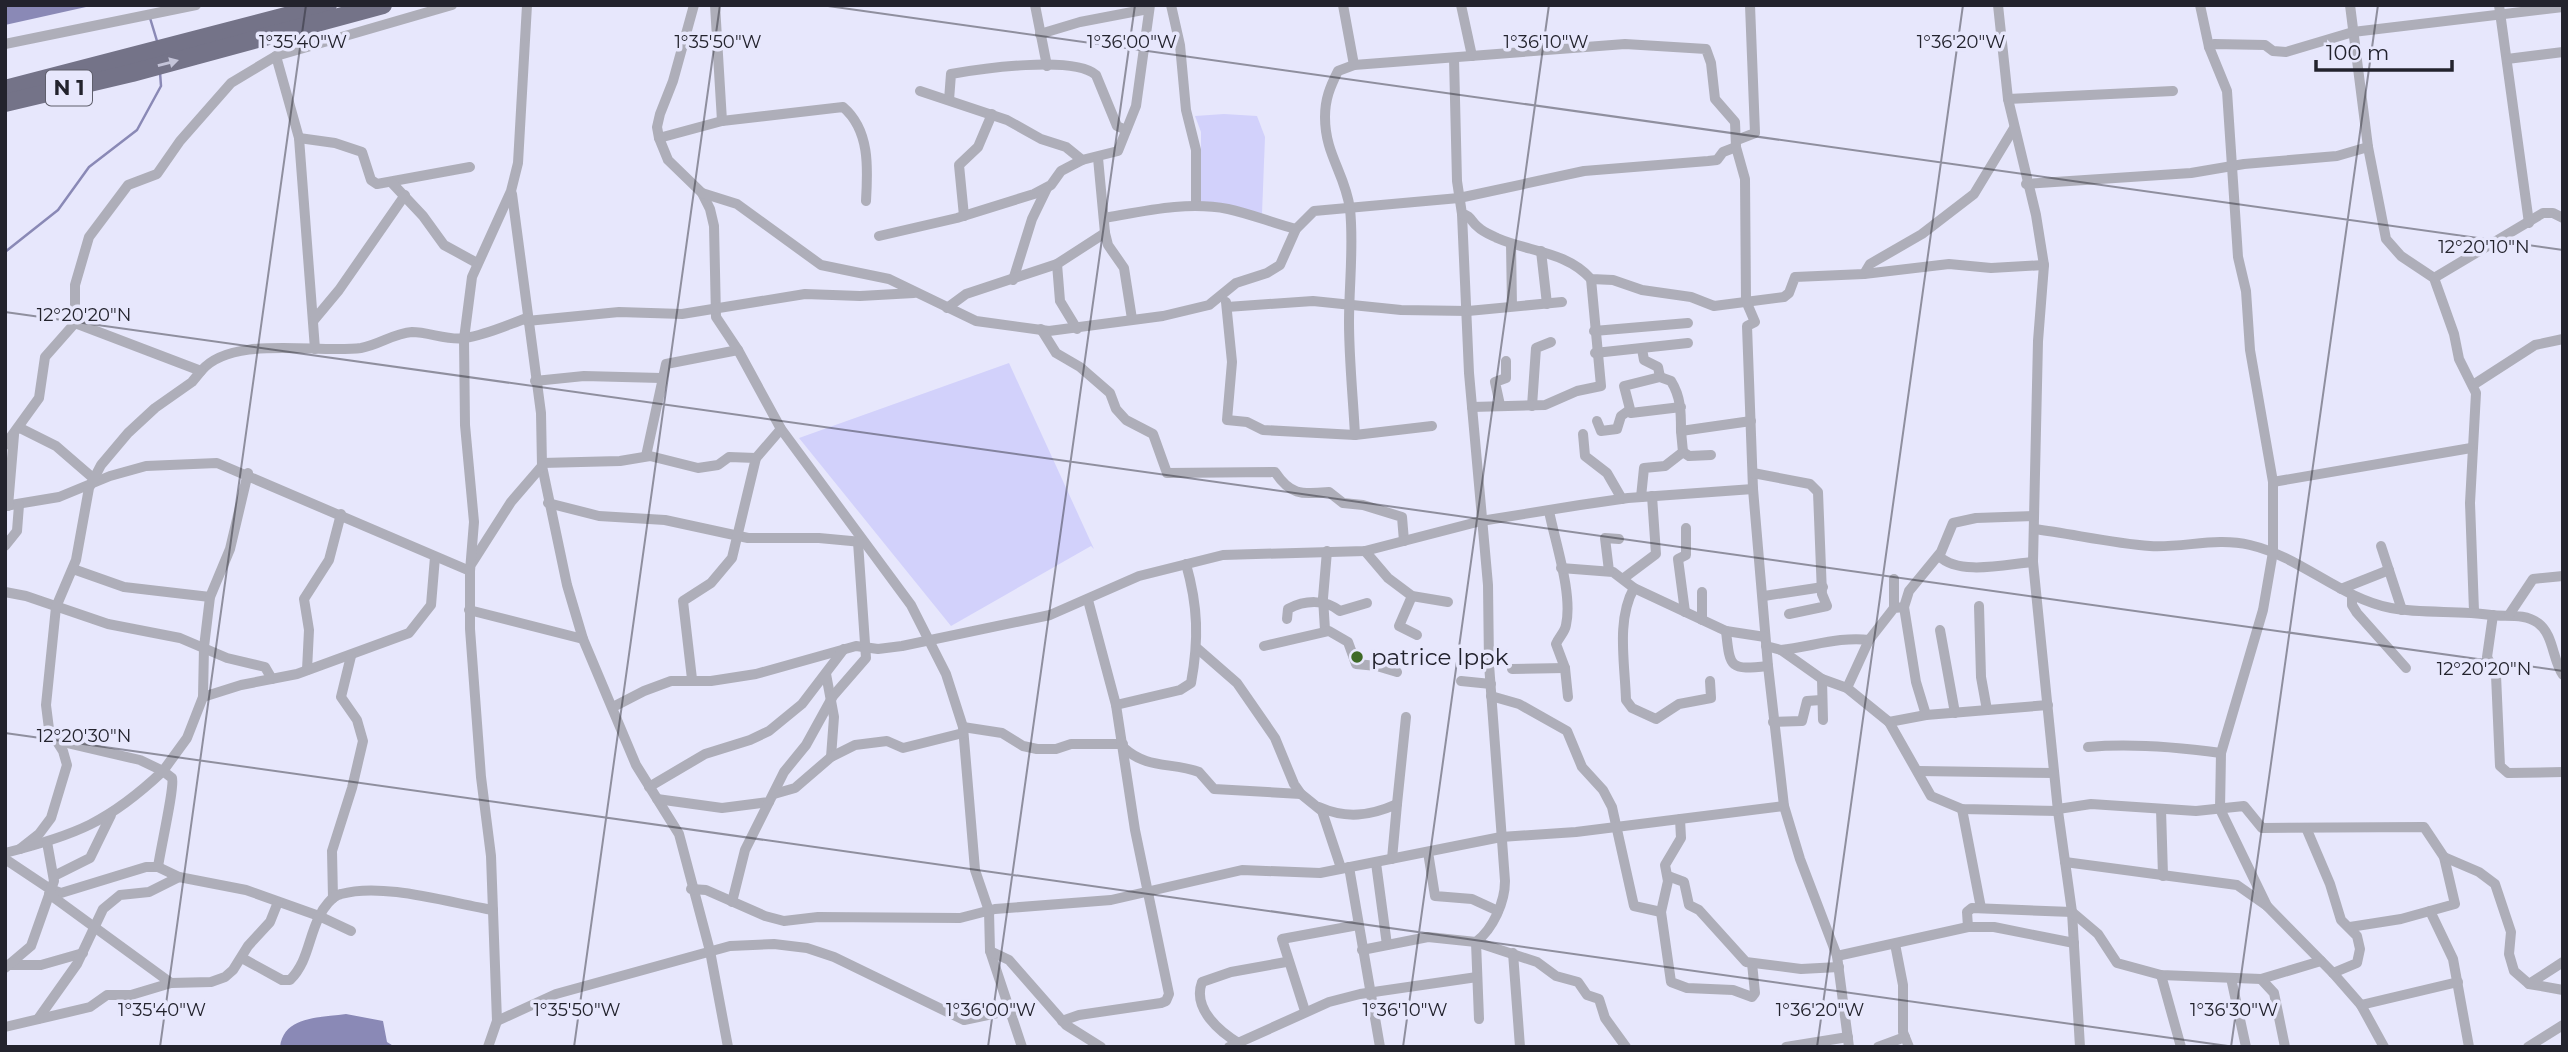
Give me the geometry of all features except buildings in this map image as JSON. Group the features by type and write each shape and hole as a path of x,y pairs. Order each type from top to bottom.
{"highway":[{"name":"N 1","path":"202,47 328,5"},
{"name":"N 1","path":"5,103 130,65 383,5"},
{"name":"N 1","path":"5,89 130,65"}],"street":[{"path":"5,44 196,5"},
{"path":"5,445 39,398 46,357 75,323 75,285 85,245 118,195 134,181 157,174 180,141 231,83 276,56 452,5"},
{"path":"488,1047 497,1021 493,910 470,610 474,522 465,425 464,339 477,263 511,191 520,143 527,5"},
{"path":"694,5 657,127 659,138 673,166 702,193 737,204 821,265 889,279 976,321 1041,329 1077,329 1187,312 1209,306 1236,283 1267,273 1280,265 1296,229 1314,211 1459,198 1584,171 1708,161 1755,133 1750,5"},
{"path":"715,5 723,121"},
{"path":"1035,5 1047,66"},
{"path":"1171,5 1180,45 1186,110 1196,150 1196,206"},
{"path":"1343,5 1354,65"},
{"path":"1461,5 1472,56"},
{"path":"1998,5 2008,99 2026,184 2036,215 2044,265 2038,341 2033,562 2058,810 2072,912 2080,1047"},
{"path":"2200,5 2209,47 2227,91 2230,166 2250,349 2273,481 2273,552 2263,610 2221,753 2220,809 2267,906"},
{"path":"2350,5 2368,147 2386,239 2401,256 2434,278 2454,334 2459,359 2473,385 2476,404 2472,448 2474,611"},
{"path":"1013,279 1032,219 1047,188 1061,171 1082,160 1098,158 1120,150 1137,99 1149,7 1080,22 1041,34"},
{"path":"2209,47 2214,44 2265,45 2273,51 2286,52 2353,32 2500,10 2563,7"},
{"path":"2500,10 2529,222"},
{"path":"1354,435 1349,306 1350,209 1343,176 1328,148 1325,105 1338,71 1354,65 1644,43 1706,49 1711,63 1715,99 1735,121 1736,143 1745,178 1746,301 1755,322 1746,326 1753,489 1764,596 1765,641 1784,806 1800,859 1838,962 1849,1042 1786,1047"},
{"path":"2507,59 2563,52"},
{"path":"276,56 299,138 315,349"},
{"path":"1454,58 1459,198 1472,407 1488,585 1490,684 1505,891 1489,928 1476,942 1479,1019"},
{"path":"949,100 951,74 996,66 1047,66 1094,72 1117,126 1126,130"},
{"path":"920,91 992,114 1041,139 1066,147 1082,160"},
{"path":"2008,99 2172,91"},
{"path":"659,138 723,121 843,107 850,113 866,147 866,201"},
{"path":"964,216 959,165 978,147 992,114"},
{"path":"1864,274 1870,264 1922,234 1974,194 2014,128"},
{"path":"299,138 335,143 362,152 374,183 391,183 470,167"},
{"path":"2026,184 2172,175 2230,166 2337,156 2368,147"},
{"path":"1098,158 1105,233 1108,245 1124,268 1132,319"},
{"path":"391,183 405,195 444,245 477,263"},
{"path":"879,236 964,216 1047,188"},
{"path":"511,191 541,413 542,465 548,503 583,639 636,765 679,834 691,889 710,951 728,1047"},
{"path":"702,193 714,226 714,308 722,326 781,429 860,542 906,598 930,639 950,684 963,730 975,870 989,911 990,951 1012,1010 1022,1047"},
{"path":"314,320 339,290 405,195"},
{"path":"1104,218 1171,206 1196,206 1228,209 1296,229"},
{"path":"2434,278 2543,213 2553,213 2563,218"},
{"path":"1462,214 1469,216 1478,228 1511,244 1541,251 1577,265 1591,279 1595,353 1601,387 1577,391 1545,405 1472,407"},
{"path":"947,308 967,295 1057,264 1105,233"},
{"path":"1511,244 1512,306"},
{"path":"1541,251 1547,304"},
{"path":"1057,264 1063,310 1077,329"},
{"path":"1591,279 1613,280 1642,290 1691,297 1714,306 1784,297 1789,293 1795,277 1864,274 1949,264 1991,268 2044,265"},
{"path":"20,849 39,834 51,818 64,776 66,757 54,740 46,705 56,607 73,569 91,483 128,433 155,408 192,382 216,359 287,345 315,349 364,348 408,332 464,339 527,320 619,312 682,314 804,294 860,296 916,293"},
{"path":"1225,295 1232,362 1227,420 1247,422 1266,430 1302,429 1354,435 1432,426"},
{"path":"1227,307 1313,301 1349,306 1468,311 1562,302"},
{"path":"75,323 201,372"},
{"path":"1594,331 1688,323"},
{"path":"1652,326 1655,347"},
{"path":"1041,329 1056,354 1080,367 1110,393 1116,409 1126,420 1153,434 1167,473 1275,472 1288,489 1305,494 1329,492 1343,503 1363,505 1402,517 1404,541"},
{"path":"2473,385 2535,345 2563,339"},
{"path":"1532,406 1536,348 1551,342"},
{"path":"1595,353 1688,344"},
{"path":"1642,349 1644,360 1656,365 1660,377"},
{"path":"646,456 666,364 738,350"},
{"path":"1500,405 1495,382 1506,378 1506,361"},
{"path":"536,381 584,376 661,378"},
{"path":"1628,411 1624,386 1660,377 1671,381 1681,407 1683,452"},
{"path":"1628,411 1638,415 1681,407"},
{"path":"1597,421 1600,431 1617,429 1621,416 1628,411"},
{"path":"1681,431 1751,421"},
{"path":"692,679 682,601 711,583 726,567 739,536 756,458 781,429"},
{"path":"17,431 56,446 91,483"},
{"path":"5,546 17,531 11,505 17,431"},
{"path":"1583,434 1585,456 1607,473 1622,499"},
{"path":"2273,481 2472,448"},
{"path":"1683,452 1689,456 1711,455"},
{"path":"1624,578 1656,555 1644,468 1665,466 1683,452"},
{"path":"470,568 511,502 542,465 610,462 659,456 698,468 718,465 729,457 756,458"},
{"path":"11,505 128,470 193,462 218,463 435,557 470,568"},
{"path":"1753,473 1810,484 1818,492 1823,587 1827,607 1789,614"},
{"path":"5,853 47,842 111,816 163,771 187,738 203,697 204,647 210,597 230,549 248,474"},
{"path":"613,707 659,684 692,679 711,681 756,674 844,649 878,649 1039,618 1088,600 1139,576 1240,552 1365,551 1481,521 1646,496 1753,489"},
{"path":"548,503 599,516 665,520 739,536 860,542"},
{"path":"1549,511 1562,568 1567,621 1556,644 1565,668 1568,698"},
{"path":"307,670 309,629 304,599 329,560 341,514"},
{"path":"1847,688 1869,640 1939,556 1953,523 2034,516"},
{"path":"1685,612 1678,559 1686,555 1686,528"},
{"path":"2034,529 2148,546 2178,547 2220,540 2273,552 2352,596 2402,610 2423,613 2474,611 2536,621 2545,629 2563,675"},
{"path":"1609,571 1605,538 1619,539"},
{"path":"732,902 745,850 784,772 806,745 844,680 864,662 866,647 860,542"},
{"path":"2381,545 2402,610"},
{"path":"1325,630 1323,602 1327,551"},
{"path":"1365,551 1388,578 1412,596 1448,602"},
{"path":"1939,556 1944,561 1965,566 2033,562"},
{"path":"203,697 307,670 409,633 431,606 435,557"},
{"path":"1116,705 1187,687 1192,683 1198,649 1196,605 1186,564"},
{"path":"1562,568 1609,571 1624,578 1634,588 1726,631 1765,641 1822,679 1847,688 1889,722 1919,771 1926,792 1962,809 2058,810 2091,804 2161,809 2220,809 2244,806 2262,828 2306,830 2420,826 2431,834 2444,857 2455,904 2350,927"},
{"path":"73,569 116,585 210,597"},
{"path":"2341,589 2389,570"},
{"path":"2509,615 2533,579 2563,576"},
{"path":"1894,579 1916,682 1926,715"},
{"path":"1764,596 1823,587"},
{"path":"1634,588 1625,607 1624,618 1626,700 1629,706 1649,718 1660,718 1679,704 1711,698 1710,681"},
{"path":"5,592 108,624 180,638 228,658 265,667 272,680"},
{"path":"1702,592 1702,620"},
{"path":"1412,596 1399,626 1416,635"},
{"path":"2352,596 2357,613 2406,668"},
{"path":"1062,1021 1079,1015 1155,1004 1168,997 1146,890 1116,705 1088,600"},
{"path":"1287,618 1288,609 1292,607 1323,602 1340,611 1367,603"},
{"path":"1979,606 1982,677 1987,710"},
{"path":"470,610 583,639"},
{"path":"2493,615 2487,657 2496,675 2500,766 2508,773 2563,772"},
{"path":"1264,646 1305,639 1325,630 1335,632 1348,642 1356,664 1397,672"},
{"path":"1940,630 1955,713"},
{"path":"1726,631 1729,657 1734,666 1741,669 1768,666"},
{"path":"1781,650 1816,647 1844,638 1869,640"},
{"path":"649,787 705,754 769,731 802,704 844,649"},
{"path":"1198,649 1228,674 1251,703 1281,747 1294,784 1301,794 1318,807 1336,814 1360,815 1397,804"},
{"path":"333,898 332,851 362,755 363,741 357,720 341,697 351,656"},
{"path":"1512,668 1565,668"},
{"path":"826,674 833,696 835,734 831,757"},
{"path":"1822,679 1823,720"},
{"path":"1461,681 1490,684"},
{"path":"1491,696 1520,704 1567,731 1586,773 1609,798 1634,906 1661,912"},
{"path":"1773,722 1802,721 1807,701 1821,700"},
{"path":"1889,722 1926,715 2048,705"},
{"path":"1392,859 1406,717"},
{"path":"657,799 722,808 772,798 795,788 831,757 867,741 887,741 903,748 963,730 1002,733 1023,746 1037,749 1056,749 1071,744 1123,746 1136,759 1153,765 1199,772 1206,784 1214,789 1301,794"},
{"path":"54,740 140,760 170,775 174,783 158,867"},
{"path":"2088,747 2134,743 2221,753"},
{"path":"1919,771 2054,773"},
{"path":"691,889 706,890 765,916 784,921 818,917 960,918 989,911 1111,900 1242,870 1307,873 1376,863 1502,837 1616,828 1784,806"},
{"path":"1318,807 1345,868 1379,1046"},
{"path":"1962,809 1981,908"},
{"path":"2161,809 2163,876"},
{"path":"54,876 90,858 111,816"},
{"path":"1680,819 1681,838 1665,865 1668,876 1661,912 1673,985 1733,990 1752,997 1755,993 1752,963"},
{"path":"2306,830 2327,874 2341,920 2357,936 2358,960 2333,973"},
{"path":"7,967 31,946 49,892 54,876 47,842"},
{"path":"1428,852 1435,896 1472,899 1498,911"},
{"path":"2444,857 2479,872 2495,884 2511,932 2509,954 2514,971 2529,984 2563,990"},
{"path":"5,859 171,984"},
{"path":"2065,862 2233,884 2267,906 2333,973 2361,1005 2384,1047"},
{"path":"1376,863 1387,945"},
{"path":"49,892 68,892 146,867 158,867 179,877 238,888 351,930"},
{"path":"1668,876 1684,882 1689,905 1699,910 1744,960 1752,963 1801,970 1968,927 1994,927 2074,943"},
{"path":"37,1019 83,953 103,909 120,895 149,892 179,877"},
{"path":"242,958 282,980 290,980 302,966 319,916 333,898 342,894 387,892 493,910"},
{"path":"5,1027 90,1007 107,995 131,995 171,984 211,982 225,977 270,922 278,902"},
{"path":"1968,927 1968,910 1981,908 2072,912 2098,934 2117,963 2161,975 2261,979 2321,961"},
{"path":"2430,911 2437,929 2448,943 2469,1047"},
{"path":"1305,1011 1286,962 1282,938 1358,925"},
{"path":"1362,950 1441,936 1476,942 1513,953 1537,962 1556,976 1578,982 1587,995 1599,999 1605,1018 1626,1047"},
{"path":"497,1021 556,994 710,951 753,943 807,948 863,968 964,1020 1012,1010"},
{"path":"1878,1047 1907,1042 1901,1009 1903,985 1895,944"},
{"path":"990,951 1009,960 1062,1021 1101,1047"},
{"path":"7,967 41,965 83,953"},
{"path":"1513,953 1520,1047"},
{"path":"1286,962 1231,972 1202,982 1199,993 1205,1012 1237,1045 1305,1011 1369,993 1478,977"},
{"path":"2529,984 2563,962"},
{"path":"2161,975 2173,1009 2181,1047"},
{"path":"2231,978 2246,1047"},
{"path":"2261,979 2274,993 2285,1047"},
{"path":"2361,1005 2458,982"},
{"path":"2528,1047 2563,1025"}],"shaded area":[{"path":"5,5 95,5 5,25"},
{"path":"1195,116 1257,116 1265,137 1262,214 1201,204 1201,132"},
{"path":"1009,363 1094,549 1091,546 951,626 799,438"},
{"path":"346,1014 383,1021 387,1042 395,1047 280,1047 288,1029 296,1024 315,1018"}],"waterway":[{"path":"150,18 157,41"},
{"path":"5,252 58,210 89,167 137,130 161,86 160,72"}],"place":[{"name":"patrice lppk","path":"1357,657"}]}
